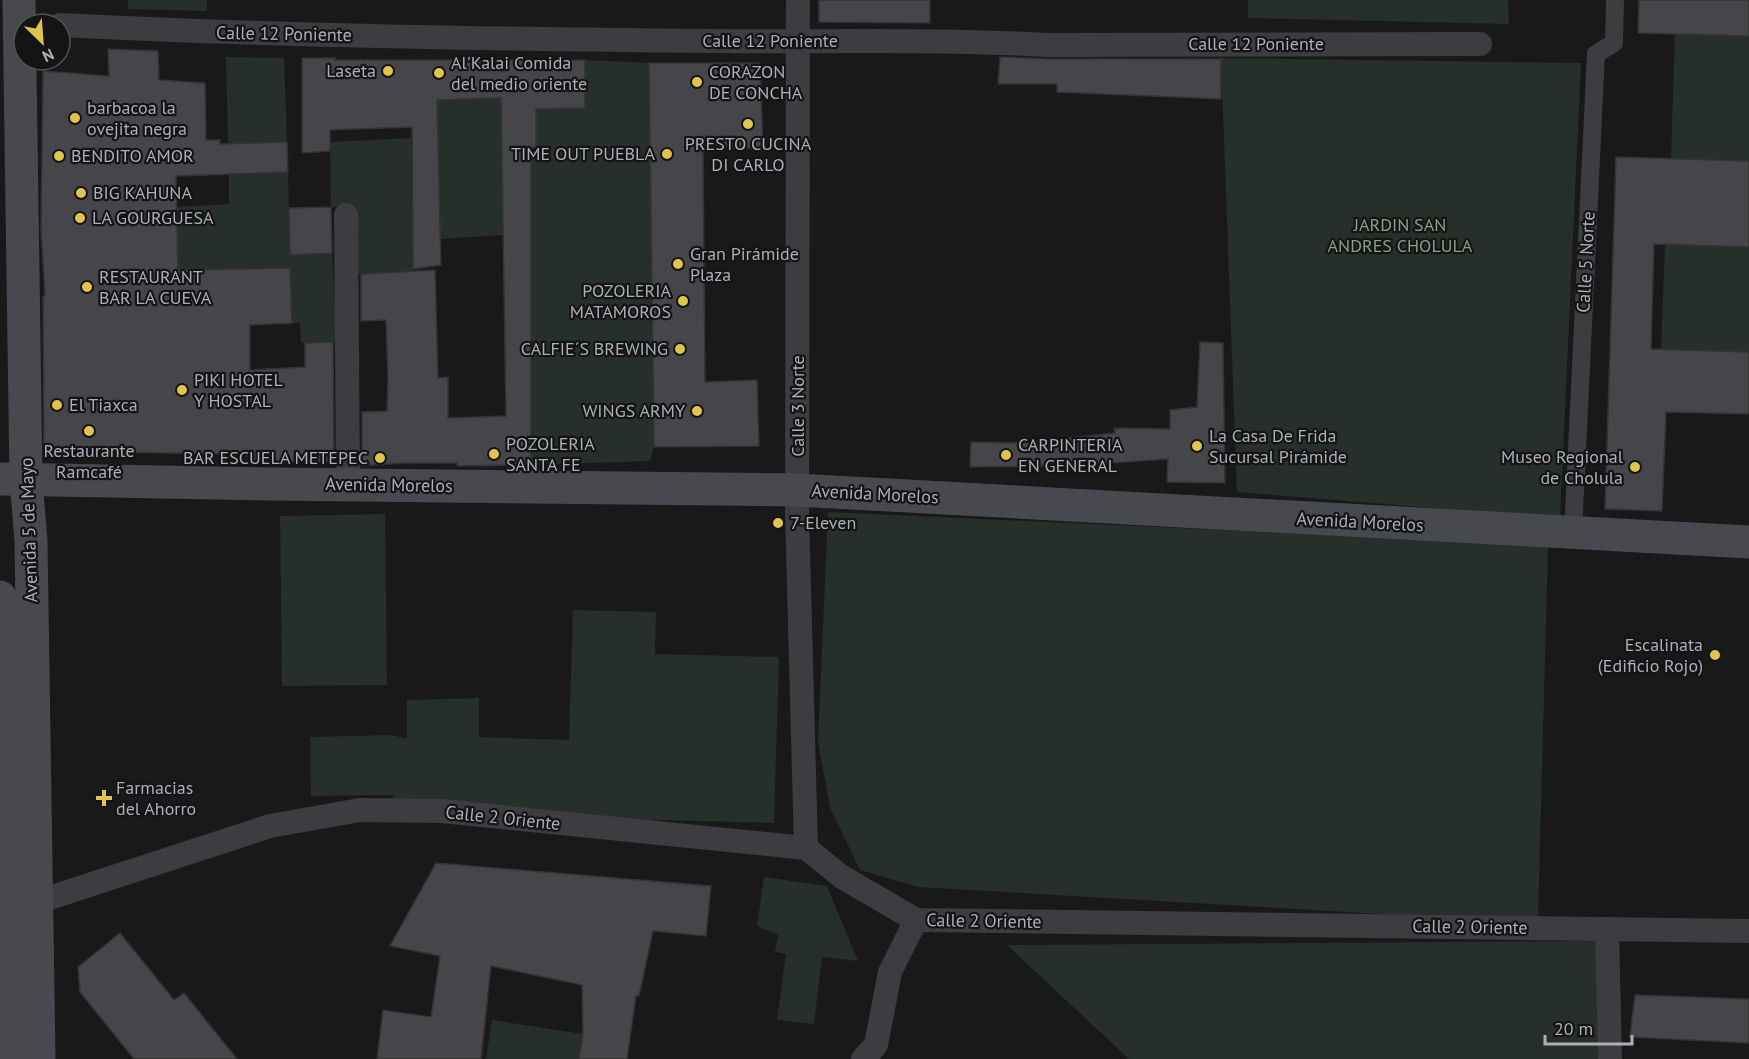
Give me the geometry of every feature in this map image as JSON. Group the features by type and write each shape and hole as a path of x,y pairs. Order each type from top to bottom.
{"main road":[{"name":"Avenida 5 de Mayo","path":"17,72 13,479 31,541 39,1059"},
{"name":"Avenida Morelos","path":"13,479 797,490 1749,542"},
{"name":"Avenida 5 de Mayo","path":"0,597 6,731 2,904 7,1059"}],"street":[{"name":"Calle 3 Norte","path":"798,0 797,490 806,848"},
{"name":"Calle 5 Norte","path":"1573,533 1596,54 1614,43 1615,0"},
{"name":"Calle 12 Poniente","path":"72,26 226,33 995,42 1048,45 1480,44"},
{"path":"346,214 348,484"},
{"name":"Calle 2 Oriente","path":"2,904 37,902 270,826 360,810 442,811 806,848 842,877 916,920 1749,931"},
{"path":"863,1059 876,1045 890,972 916,920"},
{"path":"1606,929 1610,1059"}],"green space":[{"path":"128,0 207,0 207,11 128,9"},
{"path":"1248,0 1508,0 1509,24 1248,18"},
{"path":"1675,34 1749,36 1749,161 1671,158"},
{"path":"226,57 284,58 287,142 228,144"},
{"name":"JARDIN SAN ANDRES CHOLULA","path":"1221,58 1581,63 1560,518 1237,492"},
{"path":"585,60 649,63 654,447 650,461 531,465 530,156 536,147 536,109 585,108"},
{"path":"501,98 503,235 440,239 437,100"},
{"path":"411,138 413,271 356,274 353,206 331,207 330,142"},
{"path":"288,172 290,255 332,253 337,342 301,343 300,323 292,323 290,268 170,271 176,207 229,204 229,175"},
{"path":"1665,244 1749,247 1749,352 1661,350"},
{"path":"828,512 1548,545 1538,919 1434,917 918,887 860,870 830,808 818,742"},
{"path":"385,514 387,685 282,686 280,516"},
{"path":"573,610 656,612 655,654 779,657 774,823 390,813 393,795 311,796 310,737 392,735 407,739 407,700 479,698 479,737 569,740"},
{"path":"764,877 827,886 858,961 822,957 814,1024 777,1020 786,954 775,952 778,935 757,926"},
{"path":"1597,941 1598,1059 1129,1059 1007,945"},
{"path":"492,1020 583,1034 579,1059 486,1059"}],"building":[{"path":"819,0 930,0 930,23 819,22"},
{"path":"1639,0 1749,0 1749,36 1638,33"},
{"path":"108,49 158,51 159,80 205,83 206,140 220,140 220,144 287,142 288,172 176,176 178,270 290,268 292,323 250,325 250,370 305,367 305,343 333,342 334,462 252,462 252,456 217,454 44,453 43,296 45,296 41,229 43,72 109,76"},
{"path":"1000,57 1221,59 1221,99 1057,92 1057,84 998,84"},
{"path":"302,58 585,60 585,108 536,109 536,147 531,148 531,465 457,466 457,463 402,463 362,466 362,412 387,411 388,379 386,320 361,321 361,274 435,270 438,378 448,377 448,418 506,416 501,98 437,100 441,265 413,269 412,127 330,130 330,151 302,153"},
{"name":"Gran Pirámide Plaza","path":"649,63 760,63 763,148 703,148 705,382 757,380 759,446 654,447"},
{"path":"1616,157 1749,161 1749,247 1654,244 1651,349 1749,352 1749,414 1666,412 1662,511 1605,509"},
{"path":"331,207 332,253 290,255 289,208"},
{"path":"1200,342 1223,343 1225,483 1167,482 1168,459 1067,466 970,467 971,442 1020,443 1115,433 1114,428 1170,429 1170,410 1197,407"},
{"path":"436,863 711,886 706,936 653,931 639,996 636,996 627,1059 579,1059 583,1034 582,985 491,966 481,1059 377,1059 383,1010 431,1017 440,956 390,946"},
{"path":"120,933 174,1000 184,993 237,1059 134,1059 80,992 78,967"},
{"path":"1635,995 1749,999 1749,1043 1630,1037"}],"place":[{"name":"Laseta","path":"388,71"},
{"name":"Al'Kalai Comida del medio oriente","path":"439,73"},
{"name":"CORAZON DE CONCHA","path":"697,82"},
{"name":"barbacoa la ovejita negra","path":"75,118"},
{"name":"PRESTO CUCINA DI CARLO","path":"748,124"},
{"name":"TIME OUT PUEBLA","path":"667,154"},
{"name":"BENDITO AMOR","path":"59,156"},
{"name":"BIG KAHUNA","path":"81,193"},
{"name":"LA GOURGUESA","path":"80,218"},
{"name":"Gran Pirámide Plaza","path":"678,264"},
{"name":"RESTAURANT BAR LA CUEVA","path":"87,287"},
{"name":"POZOLERIA MATAMOROS","path":"683,301"},
{"name":"CALFIE´S BREWING","path":"680,349"},
{"name":"PIKI HOTEL Y HOSTAL","path":"182,390"},
{"name":"El Tiaxca","path":"57,405"},
{"name":"WINGS ARMY","path":"697,411"},
{"name":"Restaurante Ramcafé","path":"89,431"},
{"name":"La Casa De Frida Sucursal Pirámide","path":"1197,446"},
{"name":"POZOLERIA SANTA FE","path":"494,454"},
{"name":"CARPINTERIA EN GENERAL","path":"1006,455"},
{"name":"BAR ESCUELA METEPEC","path":"380,458"},
{"name":"Museo Regional de Cholula","path":"1635,467"},
{"name":"7-Eleven","path":"778,523"},
{"name":"Escalinata (Edificio Rojo)","path":"1715,655"},
{"name":"Farmacias del Ahorro","path":"104,798"}]}
